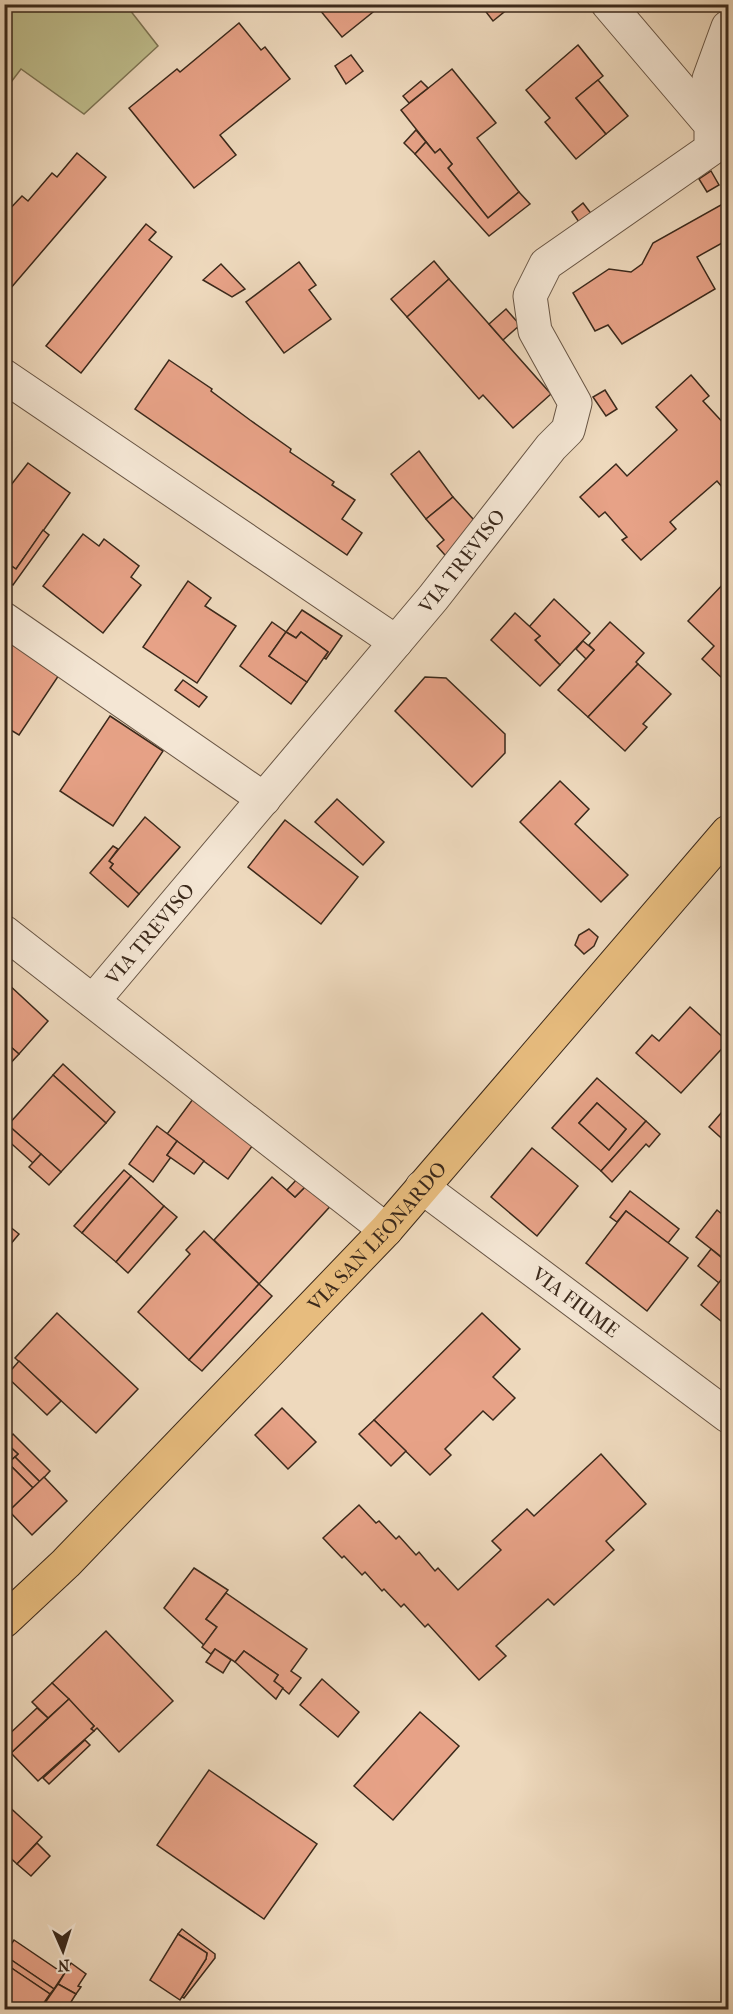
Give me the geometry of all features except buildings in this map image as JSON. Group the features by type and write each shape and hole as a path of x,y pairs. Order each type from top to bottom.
{"main road":[{"name":"VIA SAN LEONARDO","path":"4,1621 66,1563 386,1230 729,832"}],"street":[{"path":"608,4 711,125"},
{"name":"VIA TREVISO","path":"93,1001 433,598 551,447 568,430 575,403 535,331 530,296 546,264 711,148 709,79 729,27"},
{"path":"4,376 396,642"},
{"path":"4,619 264,799"},
{"name":"VIA TREVISO","path":"4,932 386,1230"},
{"name":"VIA FIUME","path":"422,1187 729,1416"}],"shaded area":[{"path":"5,4 126,5 158,46 84,114 21,69 5,90"}]}
